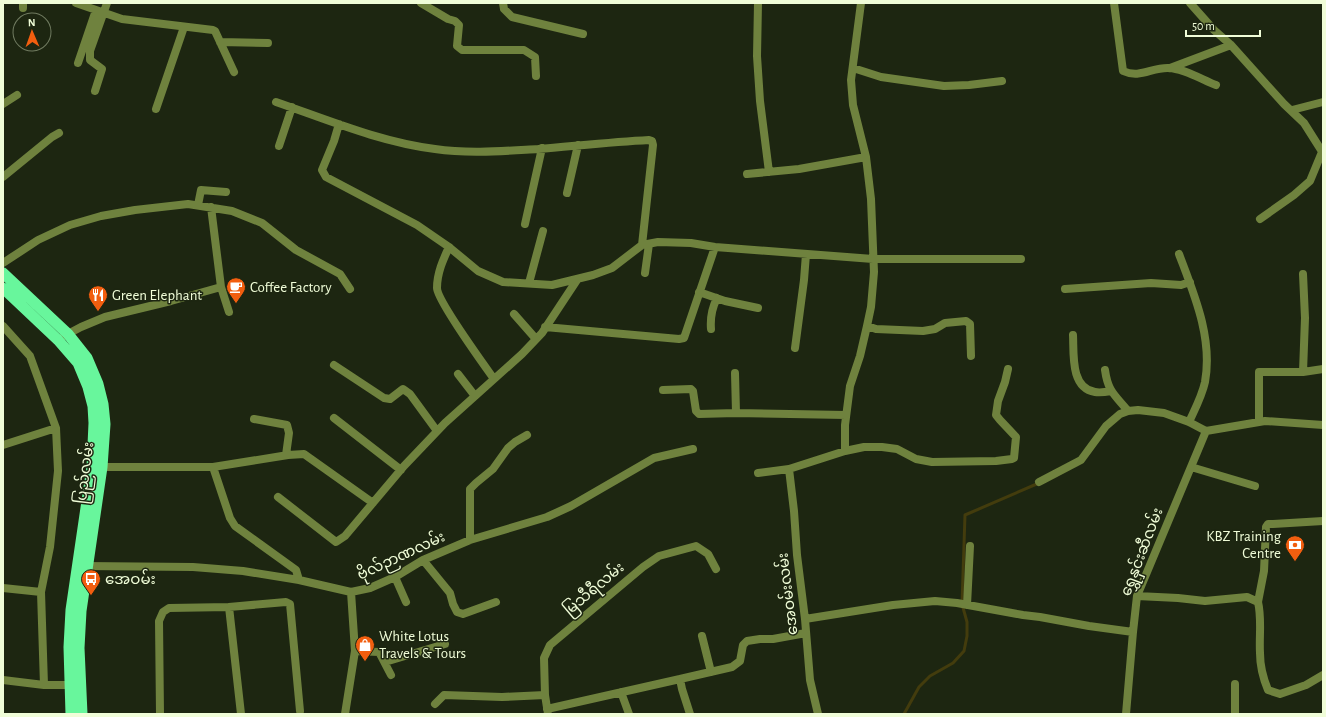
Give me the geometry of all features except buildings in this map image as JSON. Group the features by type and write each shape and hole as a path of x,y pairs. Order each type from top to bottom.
{"highway":[{"name":"ပြည်လမ်း","path":"3,273 63,337 78,363 90,393 93,406 97,467 83,566 79,648 82,714"},
{"name":"ပြည်လမ်း","path":"3,288 63,337"},
{"name":"ပြည်လမ်း","path":"71,714 69,648 71,610 83,566"}],"street":[{"path":"76,3 122,19 213,30 215,31 234,72"},
{"path":"78,63 100,11 107,3"},
{"path":"421,3 448,19 455,21 459,25 458,46 462,50 524,50 535,57 536,76"},
{"path":"437,12 439,3"},
{"path":"503,3 504,9 512,17 583,34"},
{"path":"758,3 757,56 760,101 769,172"},
{"path":"845,451 844,440 850,386 862,350 873,288 871,199 866,157 852,105 851,80 861,3"},
{"path":"1114,3 1123,70 1134,74 1160,68 1170,68 1187,73 1216,85"},
{"path":"1190,3 1214,30 1231,45 1284,104 1304,123 1323,153 1310,181 1289,199 1260,219"},
{"path":"95,91 102,69 90,60 90,51 100,11"},
{"path":"156,109 184,27"},
{"path":"220,42 268,43"},
{"path":"1170,68 1231,45"},
{"path":"853,68 880,77 944,86 1002,81"},
{"path":"3,104 17,95"},
{"path":"276,102 339,124 398,142 435,149 464,152 493,152 578,146 605,142 650,140 653,144 645,245 645,273"},
{"path":"1292,110 1323,102"},
{"path":"279,146 292,107"},
{"path":"339,124 322,170 326,177 417,225 449,247 478,271 503,282 552,285 593,276 612,268 645,245 658,242 691,243 715,247 759,249 873,259 1021,259"},
{"path":"3,177 59,133"},
{"path":"567,193 578,146"},
{"path":"525,224 542,148"},
{"path":"747,174 799,169 866,157"},
{"path":"198,205 201,190 226,192"},
{"path":"3,263 38,240 70,226 101,216 135,210 188,204 232,211 262,223 296,250 340,274 350,289"},
{"path":"211,207 221,287 229,312"},
{"path":"529,284 543,231"},
{"path":"449,247 438,272 436,290 446,308 494,379"},
{"path":"545,327 679,339 684,338 715,247"},
{"path":"795,348 806,254"},
{"path":"1179,254 1190,282 1202,321 1207,366 1204,384 1189,422"},
{"path":"1303,274 1305,318 1303,372"},
{"path":"278,497 336,542 345,536 401,470 438,431 522,354 536,339 577,280"},
{"path":"1065,289 1133,283 1181,285 1190,282"},
{"path":"63,337 81,327 105,317 221,287"},
{"path":"699,292 758,308"},
{"path":"711,329 710,320 717,298"},
{"path":"514,314 536,339"},
{"path":"867,326 876,329 922,331 935,328 945,323 966,321 970,324 971,356"},
{"path":"3,326 30,356 56,428 58,471 50,547 41,592 44,684"},
{"path":"1073,335 1075,370 1077,378 1082,386 1094,392 1111,391"},
{"path":"334,365 384,398 390,399 403,389 410,394 438,431"},
{"path":"758,473 789,469 845,451 864,447 897,449 916,459 932,462 996,461 1012,459 1014,458 1016,437 996,415 998,401 1008,369"},
{"path":"1259,422 1259,372 1303,372 1323,369"},
{"path":"1105,370 1107,383 1111,391 1128,411"},
{"path":"735,373 736,413"},
{"path":"458,374 475,396"},
{"path":"663,390 691,389 693,391 696,411 699,414 736,413 846,415"},
{"path":"1039,482 1081,460 1106,426 1120,414 1128,411 1138,410 1164,413 1189,422 1206,431 1265,421 1323,425"},
{"path":"334,418 401,470"},
{"path":"254,420 287,425 289,433 286,455"},
{"path":"3,445 56,428"},
{"name":"ရွှေနှင်းဆီလမ်း","path":"1126,714 1137,596 1206,431"},
{"path":"470,540 470,490 476,482 494,469 508,448 527,435"},
{"name":"ဗိုလ်ဉာဏလမ်း","path":"83,566 193,567 243,571 299,580 351,592 370,588 395,577 423,560 470,540 547,517 571,506 654,458 693,449"},
{"path":"97,467 213,467 286,455 304,454 373,503"},
{"path":"213,467 230,518 235,526 296,570 299,580"},
{"path":"1191,467 1255,486"},
{"name":"အေဝမ်းလမ်း","path":"789,469 810,680 818,714"},
{"path":"1323,521 1268,524 1266,527 1264,572 1258,602 1260,611 1260,653 1264,681 1268,690 1280,694 1306,685 1323,675"},
{"name":"မြသီရီလမ်း","path":"547,711 544,658 550,645 644,566 659,556 696,546 708,554 716,569"},
{"path":"966,605 970,546"},
{"path":"423,560 450,593 457,612 463,614 496,602"},
{"path":"395,577 406,602"},
{"path":"3,588 41,592"},
{"path":"345,714 355,651 351,592"},
{"path":"1137,596 1205,601 1247,597 1258,602"},
{"path":"805,619 913,602 935,601 957,603 1133,632"},
{"path":"160,714 159,621 163,612 169,608 229,607 286,602 290,604 300,711"},
{"path":"229,607 240,714"},
{"path":"547,711 621,692 732,667 740,660 742,645 747,641 773,639 806,633"},
{"path":"702,636 711,672"},
{"path":"385,662 445,644"},
{"path":"355,651 379,652 390,675"},
{"path":"680,679 690,714"},
{"path":"3,680 69,686"},
{"path":"1235,684 1235,714"},
{"path":"621,692 630,714"},
{"path":"435,704 444,695 502,697 545,695"}],"waterway":[{"path":"904,714 919,687 930,676 953,663 964,651 967,636 967,622 962,604 965,515 1039,483"}],"place":[{"name":"Coffee Factory","path":"236,304"},
{"name":"Green Elephant","path":"98,312"},
{"name":"KBZ Training Centre","path":"1295,562"},
{"name":"အေဝမ်း","path":"91,596"},
{"name":"White Lotus Travels & Tours","path":"365,662"}]}
